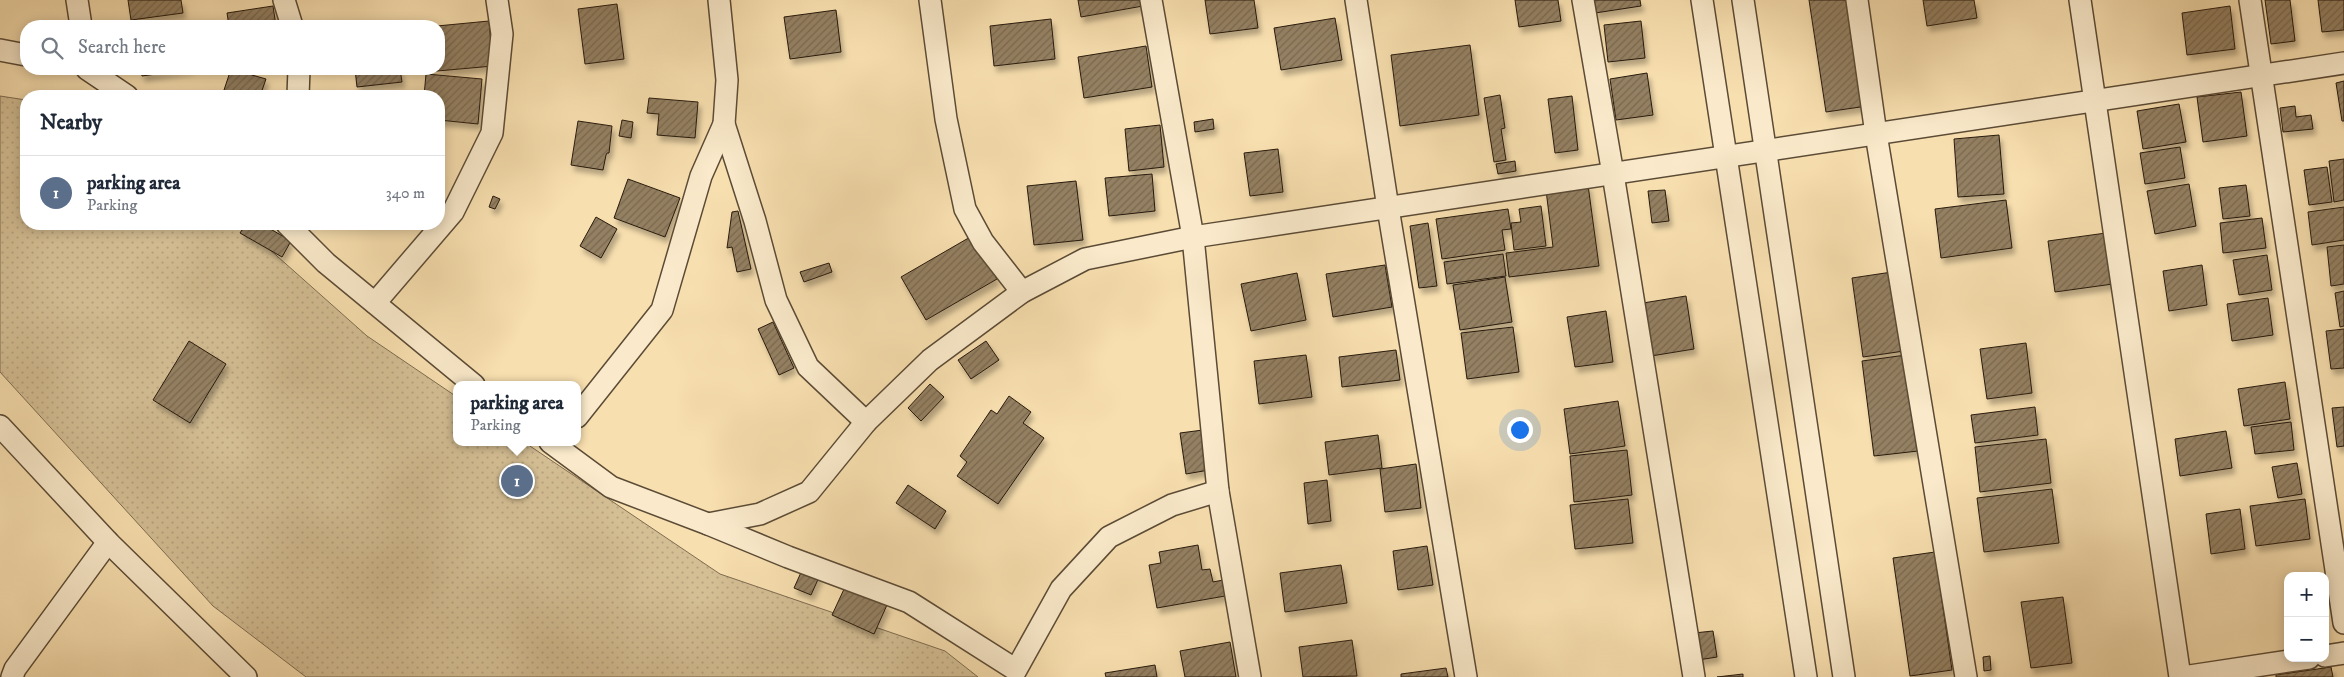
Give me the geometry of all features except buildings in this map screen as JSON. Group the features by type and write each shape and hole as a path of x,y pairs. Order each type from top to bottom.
{"street":[{"path":"77,0 80,20"},
{"path":"284,0 290,20"},
{"path":"445,221 453,212 492,133 502,34 497,0"},
{"path":"581,412 662,310 701,176 724,124 727,80 719,0"},
{"path":"930,0 946,119 965,209 983,242 1022,292"},
{"path":"1151,0 1193,237 1218,491 1250,677"},
{"path":"1356,0 1388,208 1466,677"},
{"path":"1583,0 1694,677"},
{"path":"1702,0 1806,677"},
{"path":"1743,0 1844,677"},
{"path":"1856,0 1876,134 1966,677"},
{"path":"2080,0 2182,677 2284,662"},
{"path":"2250,0 2344,623"},
{"path":"0,50 20,54"},
{"path":"708,524 760,514 809,492 866,422 930,360 1022,292 1085,259 1193,237 2344,63"},
{"path":"97,75 118,90"},
{"path":"298,90 299,75"},
{"path":"724,124 755,221 776,300 808,367 866,422"},
{"path":"292,230 326,263 469,381"},
{"path":"375,303 438,230"},
{"path":"0,426 108,542 246,677"},
{"path":"558,446 611,487 708,524 788,558 909,602 1016,670 1061,589 1109,537 1172,505 1218,491"},
{"path":"12,677 15,669 108,542"},
{"path":"2329,655 2344,653"}],"shaded area":[{"path":"0,96 20,99 20,230 248,230 367,336 453,394 453,446 530,446 720,574 945,651 978,677 306,677 213,606 0,372"}],"place":[{"name":"parking area","path":"517,481"}]}
